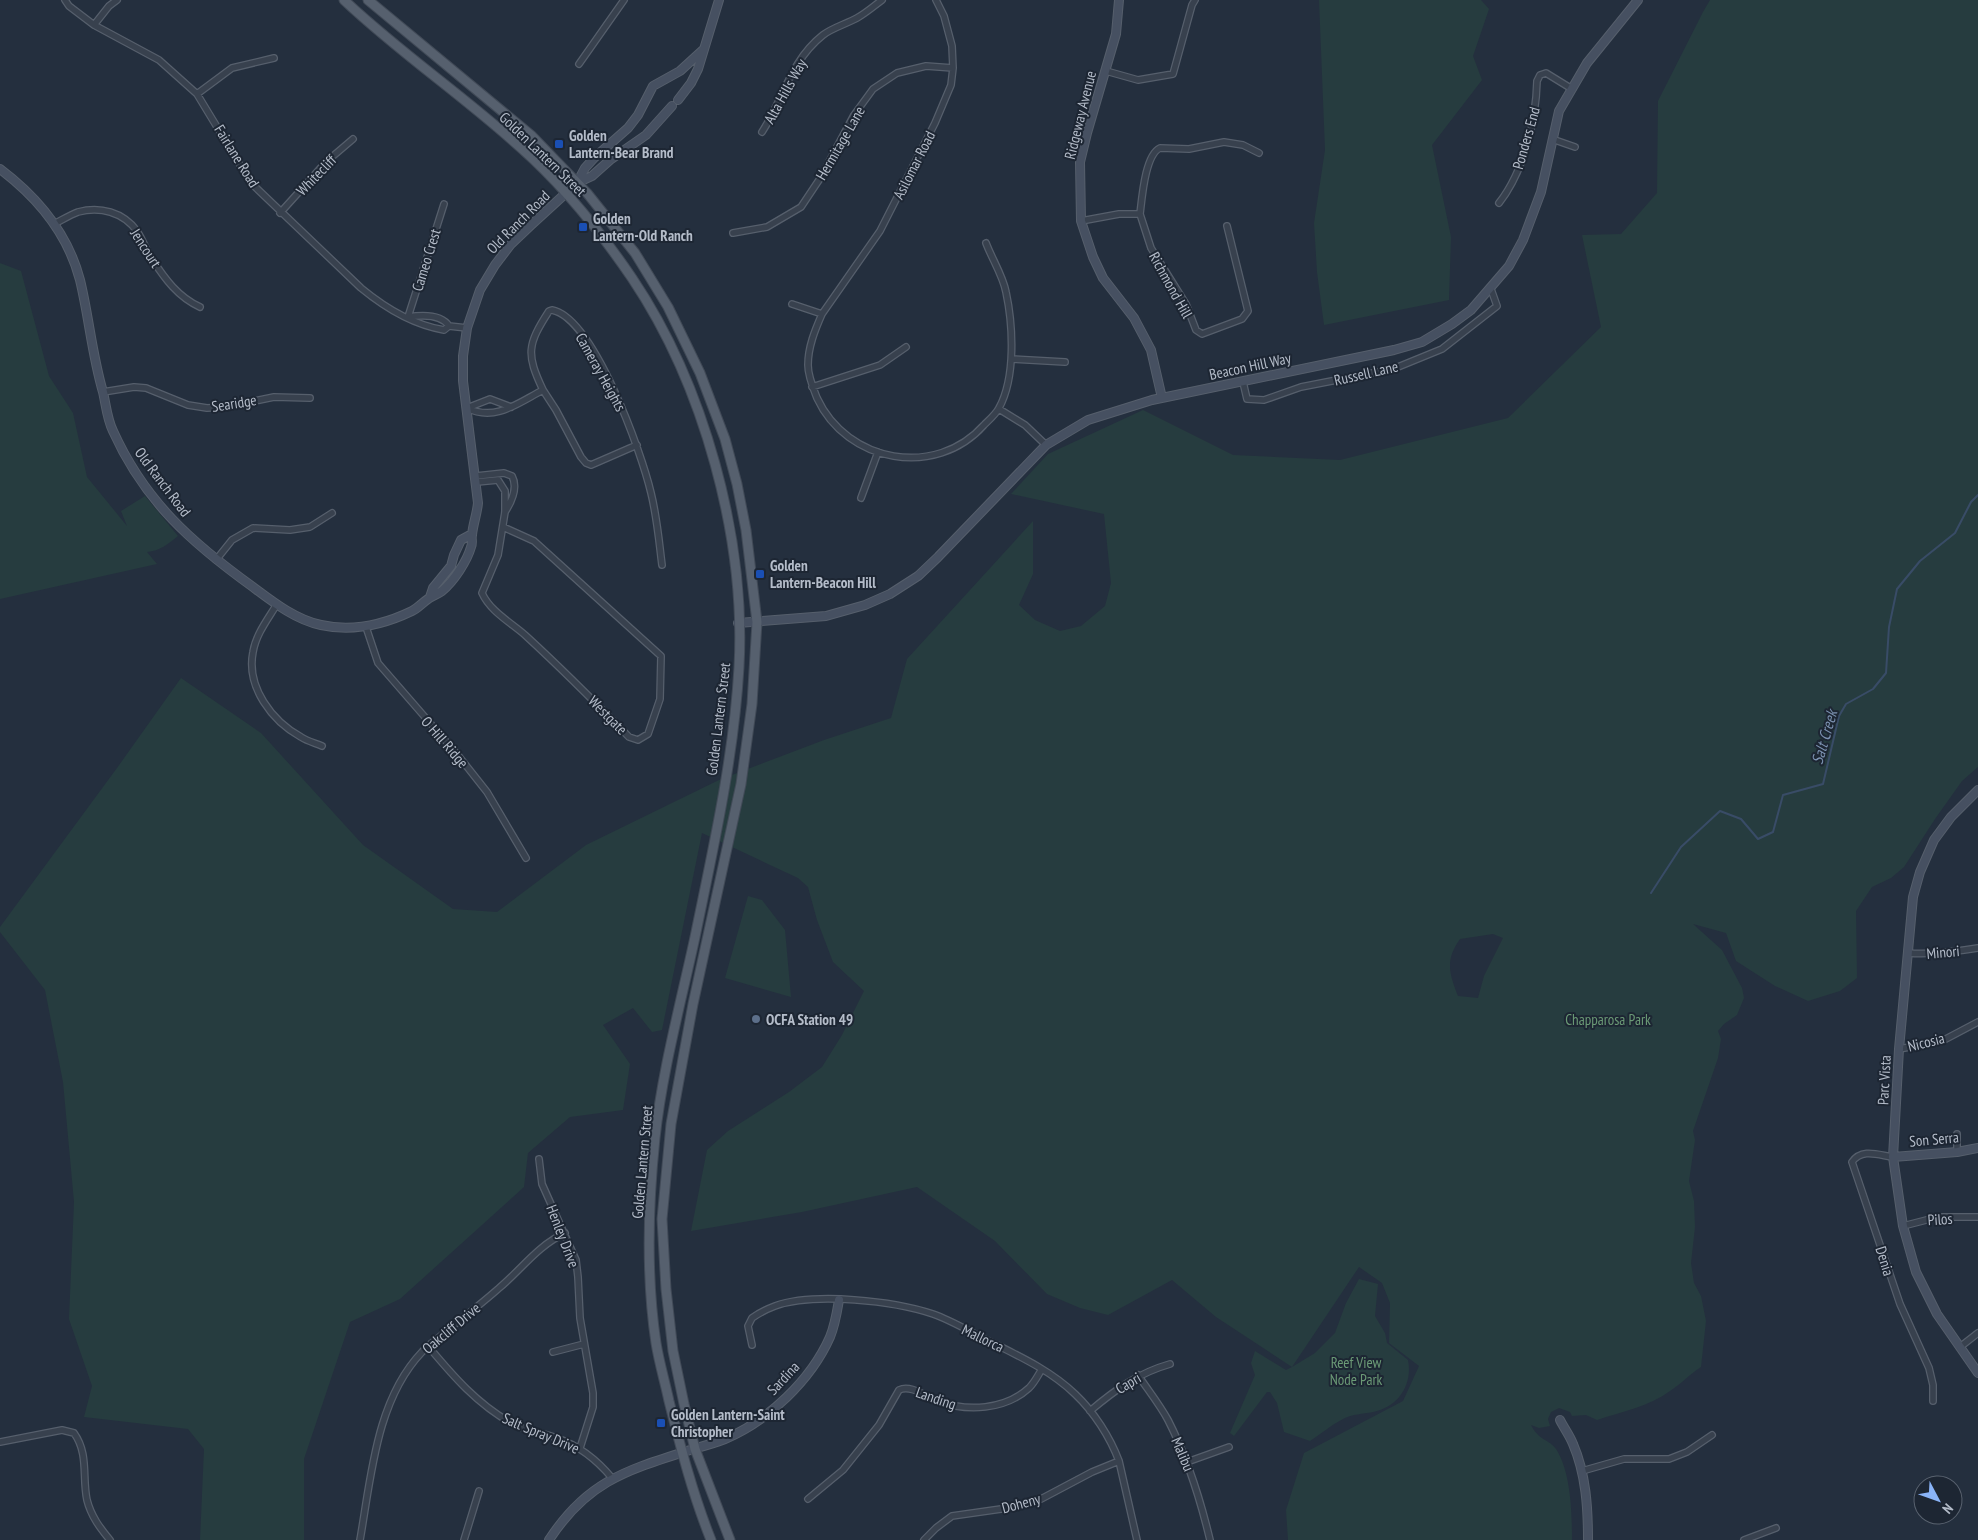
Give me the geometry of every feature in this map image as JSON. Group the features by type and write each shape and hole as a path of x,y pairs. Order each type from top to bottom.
{"main road":[{"name":"Golden Lantern Street","path":"344,0 376,29 490,120 525,151 584,213 634,282 661,328 695,403 708,439 727,512 732,542 740,661 736,716 727,774 696,932 657,1114 652,1164 650,1238 656,1342 696,1505 711,1540"},
{"name":"Golden Lantern Street","path":"368,0 514,119 551,154 620,234 654,282 700,373 725,439 737,484 746,530 757,622 752,704 741,784 683,1055 671,1124 664,1196 663,1248 673,1351 695,1448 730,1540"}],"street":[{"name":"Fairlane Road","path":"64,0 94,25 159,60 197,94 250,183 280,213 376,300 430,328 444,330 450,326"},
{"path":"94,25 109,6 117,0"},
{"path":"579,64 624,0"},
{"path":"577,183 592,176 610,160 646,135 675,103 698,69 719,0"},
{"name":"Alta Hills Way","path":"762,132 772,116 785,83 801,58 823,35 859,17 882,0"},
{"name":"Asilomar Road","path":"936,0 948,29 953,68 951,85 935,123 880,230 822,314 815,329 810,349 808,366 812,387 829,418 840,432 855,442 878,452 907,459 950,450 976,435 999,408 1012,359 1012,336 1006,291 986,243"},
{"name":"Ridgeway Avenue","path":"1119,0 1116,34 1086,133 1080,162 1081,221 1093,257 1104,278 1134,318 1151,350 1162,398"},
{"path":"1106,71 1138,80 1174,74 1192,5 1195,0"},
{"name":"Beacon Hill Way","path":"738,623 839,613 865,605 897,590 918,576 938,557 1046,446 1088,420 1122,408 1162,398 1394,350 1422,342 1452,324 1471,310 1509,266 1533,216 1541,192 1559,111 1587,63 1638,0"},
{"path":"577,183 585,168 594,158 628,128 638,115 653,86 680,71 703,50"},
{"path":"197,94 232,68 274,58"},
{"name":"Hermitage Lane","path":"734,233 766,227 801,207 821,177 854,115 873,89 897,73 926,66 953,68"},
{"name":"Ponders End","path":"1499,203 1515,178 1534,122 1537,81 1540,76 1546,73 1552,75 1572,89"},
{"name":"Whitecliff","path":"280,213 326,162 353,139"},
{"path":"1552,139 1575,147"},
{"name":"Richmond Hill","path":"1226,226 1248,311 1242,319 1202,334 1196,330 1186,304 1150,248 1140,214 1143,184 1149,163 1160,148 1189,149 1224,142 1243,146 1259,153"},
{"name":"Old Ranch Road","path":"0,169 30,194 65,239 80,280 97,376 112,429 140,479 178,527 216,560 277,604 297,616 319,625 338,627 366,627 388,621 414,610 430,597 442,592 456,574 472,545 472,534 478,503 463,381 463,356 467,328 480,290 495,264 511,244 577,183"},
{"name":"Cameo Crest","path":"408,317 444,204"},
{"name":"Jencourt","path":"54,224 77,213 93,209 108,210 120,216 137,231 151,258 178,294 200,307"},
{"path":"1081,221 1119,214 1140,214"},
{"name":"Russell Lane","path":"1243,382 1247,398 1264,400 1301,387 1393,369 1442,349 1497,306 1491,288"},
{"path":"792,304 822,314"},
{"name":"Cameray Heights","path":"637,445 592,466 588,465 582,457 532,368 530,346 547,315 552,310 566,316 594,353 621,403 637,445 655,509 662,565"},
{"name":"Fairlane Road","path":"408,317 424,314 446,322 450,326 467,328"},
{"path":"812,387 880,365 906,348"},
{"path":"1012,359 1065,362"},
{"name":"Searidge","path":"103,392 120,388 146,388 188,405 207,408 225,407 274,397 310,398"},
{"path":"467,408 481,413 499,412 543,390"},
{"path":"467,408 488,399 511,407"},
{"path":"498,401 499,412"},
{"path":"999,408 1025,425 1046,446"},
{"path":"861,498 878,452"},
{"name":"Westgate","path":"476,479 504,473 512,476 515,482 511,502 505,512"},
{"name":"Westgate","path":"476,479 498,480 505,490 505,512 498,555 482,593 486,602 524,634 629,737 638,740 648,734 660,699 661,656 534,541 503,527"},
{"path":"216,560 232,540 253,528 290,530 310,527 332,513"},
{"name":"Old Ranch Road","path":"430,597 433,588 452,566 454,555 461,540 472,534"},
{"path":"277,604 256,640 253,652 253,670 257,689 264,704 283,723 300,737 322,746"},
{"name":"O Hill Ridge","path":"366,627 378,664 463,761 487,792 526,858"},
{"name":"Parc Vista","path":"1978,790 1951,817 1934,840 1920,872 1913,897 1899,1049 1893,1157 1902,1226 1916,1272 1937,1314 1978,1373"},
{"name":"Minori","path":"1908,953 1948,953 1978,948"},
{"name":"Nicosia","path":"1899,1049 1942,1041 1978,1022"},
{"path":"1957,1134 1957,1152"},
{"name":"Son Serra","path":"1893,1157 1957,1152 1978,1148"},
{"name":"Denia","path":"1893,1157 1863,1153 1856,1156 1852,1162 1900,1304 1929,1368 1933,1385 1933,1401"},
{"name":"Henley Drive","path":"539,1159 542,1184 576,1260 580,1318 593,1392 593,1407 580,1448"},
{"name":"Pilos","path":"1902,1226 1938,1217 1978,1217"},
{"name":"Oakcliff Drive","path":"360,1540 374,1454 380,1431 399,1385 409,1368 428,1346 501,1287 541,1247 565,1233"},
{"name":"Mallorca","path":"752,1345 748,1326 752,1318 776,1305 812,1299 894,1304 935,1315 1042,1369 1071,1391 1090,1410 1115,1450 1137,1540"},
{"name":"Sardina","path":"549,1540 570,1511 583,1497 612,1478 628,1470 726,1439 765,1416 806,1376 830,1337 839,1300"},
{"path":"1960,1347 1978,1333"},
{"path":"553,1352 584,1344"},
{"name":"Salt Spray Drive","path":"428,1346 462,1385 487,1408 522,1428 557,1438 580,1448 593,1458 612,1478"},
{"name":"Capri","path":"1090,1410 1116,1389 1138,1375 1170,1364"},
{"name":"Landing","path":"808,1499 843,1470 879,1425 898,1390 908,1388 938,1402 956,1406 990,1407 1006,1401 1028,1388 1042,1369"},
{"name":"Malibu","path":"1138,1375 1167,1419 1187,1462 1198,1489 1210,1540"},
{"path":"1560,1420 1573,1444 1582,1471 1588,1514 1588,1540"},
{"path":"0,1442 62,1430 74,1433 80,1442 85,1457 87,1498 90,1511 93,1518 110,1540"},
{"path":"1582,1471 1624,1459 1669,1460 1687,1452 1712,1435"},
{"path":"1187,1462 1229,1447"},
{"name":"Doheny","path":"924,1540 952,1516 1015,1507 1041,1499 1092,1472 1119,1461"},
{"path":"464,1540 479,1491"},
{"path":"1744,1540 1776,1528"}],"green space":[{"path":"1319,0 1481,0 1489,9 1473,56 1482,80 1432,145 1451,237 1449,300 1324,325 1317,272 1314,223 1325,150"},
{"name":"Chapparosa Park","path":"1710,0 1978,0 1978,767 1962,781 1904,867 1891,878 1872,887 1856,911 1857,978 1840,991 1808,1001 1775,986 1736,961 1726,933 1693,924 1722,950 1742,988 1744,998 1737,1015 1718,1031 1721,1039 1718,1058 1693,1131 1695,1140 1689,1181 1694,1201 1695,1227 1691,1263 1694,1283 1701,1296 1706,1321 1701,1367 1654,1401 1635,1408 1597,1420 1586,1415 1572,1416 1570,1412 1559,1408 1551,1412 1548,1419 1550,1426 1539,1428 1531,1425 1537,1434 1556,1449 1565,1469 1571,1505 1572,1540 1288,1540 1286,1510 1304,1453 1403,1401 1419,1366 1389,1343 1390,1303 1382,1283 1359,1267 1292,1367 1216,1317 1172,1280 1108,1315 1080,1308 1047,1294 995,1241 917,1187 802,1212 691,1231 707,1150 728,1131 789,1092 822,1067 842,1035 864,991 833,962 817,920 808,887 798,878 702,833 662,1030 652,1032 633,1008 603,1025 630,1064 623,1110 570,1117 528,1153 524,1187 400,1299 350,1322 304,1459 304,1540 200,1540 204,1449 188,1429 84,1417 92,1386 69,1319 74,1202 63,1082 45,990 0,932 0,927 181,678 261,733 363,845 453,909 497,912 586,845 719,780 824,740 891,718 907,659 1033,521 1033,574 1019,605 1035,620 1060,631 1081,626 1105,606 1111,583 1104,514 1011,494 1048,454 1143,410 1233,455 1340,460 1508,418 1601,327 1582,235 1621,234 1657,193 1658,101","holes":["1493,934 1503,938 1484,976 1478,998 1458,996 1452,980 1450,960 1460,939"]},
{"path":"0,263 21,271 49,376 73,413 87,477 127,526 121,511 145,496 178,536 160,549 147,552 157,564 0,599"},
{"path":"748,896 762,900 785,930 791,997 725,978"},
{"name":"Reef View Node Park","path":"1359,1279 1378,1284 1375,1316 1385,1333 1387,1343 1408,1360 1409,1369 1406,1386 1396,1400 1382,1409 1343,1419 1310,1441 1284,1432 1277,1403 1270,1392 1267,1392 1234,1436 1230,1433 1255,1375 1251,1363 1255,1351 1286,1370 1315,1353 1335,1333 1346,1303"}],"waterway":[{"name":"Salt Creek","path":"1651,893 1681,847 1720,811 1741,819 1758,839 1773,832 1783,795 1823,784 1839,716 1846,704 1873,689 1886,673 1889,627 1897,589 1920,561 1955,533 1971,502 1978,495"}],"place":[{"name":"Golden Lantern-Bear Brand","path":"559,144"},
{"name":"Golden Lantern-Old Ranch","path":"583,227"},
{"name":"Golden Lantern-Beacon Hill","path":"760,574"},
{"name":"OCFA Station 49","path":"756,1019"},
{"name":"Golden Lantern-Saint Christopher","path":"661,1423"}]}
